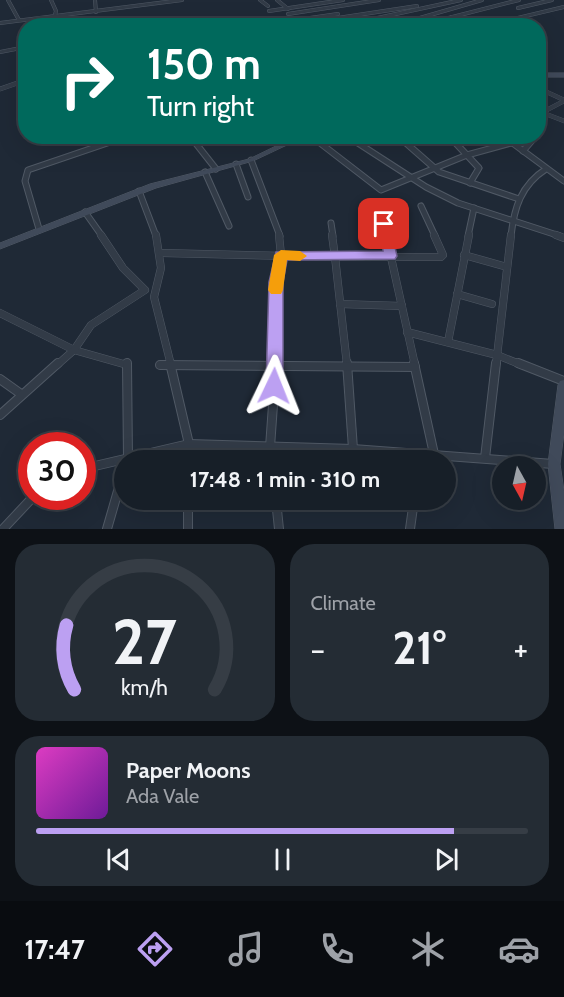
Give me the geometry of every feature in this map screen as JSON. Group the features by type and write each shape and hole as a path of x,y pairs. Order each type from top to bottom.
{"street":[{"path":"8,0 18,18"},
{"path":"51,0 55,18"},
{"path":"95,0 96,12"},
{"path":"34,18 130,9 182,0"},
{"path":"260,0 267,6"},
{"path":"277,0 288,9"},
{"path":"298,0 312,11"},
{"path":"269,11 343,0"},
{"path":"288,14 379,0"},
{"path":"310,18 418,0"},
{"path":"430,0 440,6"},
{"path":"444,0 450,3"},
{"path":"378,18 459,0 465,4"},
{"path":"417,18 482,0"},
{"path":"445,18 519,0"},
{"path":"518,8 552,0 564,6"},
{"path":"505,3 535,14"},
{"path":"340,18 417,6"},
{"path":"518,18 564,6"},
{"path":"379,8 400,18"},
{"path":"281,10 293,18"},
{"path":"452,16 456,18"},
{"path":"0,23 18,20"},
{"path":"0,52 18,49"},
{"path":"546,75 564,75"},
{"path":"0,89 18,83"},
{"path":"546,92 564,101"},
{"path":"546,110 564,101"},
{"path":"546,114 564,121"},
{"path":"39,230 25,181 28,170 104,144"},
{"path":"196,144 216,169"},
{"path":"0,246 139,191 251,160 286,144"},
{"path":"321,144 381,190 467,155 504,144"},
{"path":"359,144 410,177 458,203 564,238"},
{"path":"407,144 433,168 445,175 519,199"},
{"path":"457,144 479,168 470,183"},
{"path":"514,144 564,181"},
{"path":"523,151 529,144"},
{"path":"251,160 281,238 281,255 276,282 276,366 270,450"},
{"path":"236,164 248,197"},
{"path":"485,458 513,220 519,199 528,182 546,169"},
{"path":"205,172 229,226"},
{"path":"139,191 162,253 161,279 153,297 189,450"},
{"path":"162,253 335,257 435,257 443,255 421,206"},
{"path":"448,342 474,208"},
{"path":"0,415 21,394 74,350 91,325 145,290 123,268 85,212"},
{"path":"331,224 347,367 353,449"},
{"path":"384,224 433,450"},
{"path":"464,255 507,267"},
{"path":"457,294 492,304"},
{"path":"340,304 402,306"},
{"path":"0,313 74,350 127,363 128,450"},
{"path":"407,332 497,356 564,383 558,459 562,528"},
{"path":"160,365 415,367"},
{"path":"0,379 21,394"},
{"path":"165,450 189,444 361,450"},
{"path":"456,456 558,459"},
{"path":"96,466 114,462"},
{"path":"107,529 114,505"},
{"path":"3,529 21,510"},
{"path":"188,510 188,529"},
{"path":"277,510 279,529"},
{"path":"410,529 413,510"}],"slow traffic":[{"path":"276,290 281,255 300,256"}],"route":[{"path":"274,386 276,282 281,255 391,256 384,224"}]}
